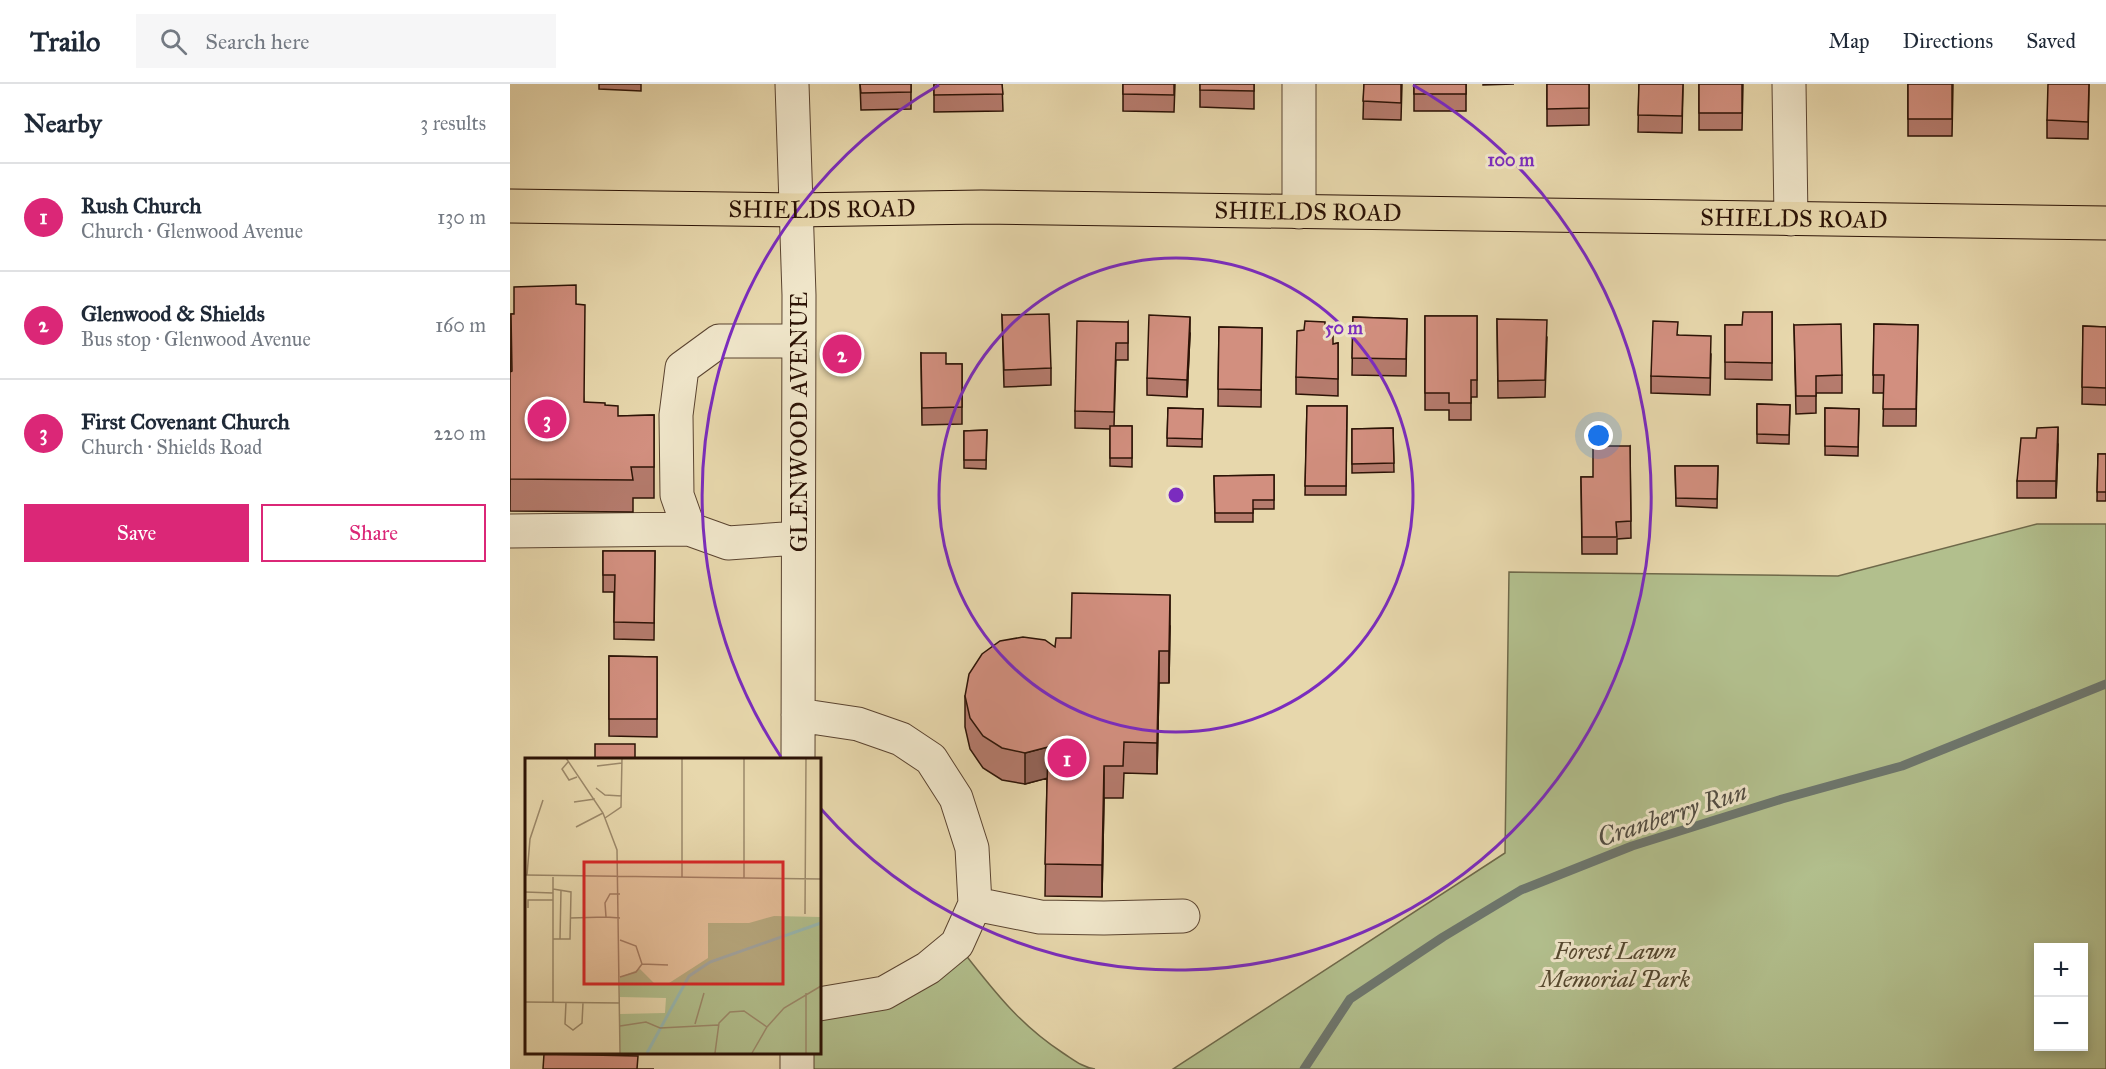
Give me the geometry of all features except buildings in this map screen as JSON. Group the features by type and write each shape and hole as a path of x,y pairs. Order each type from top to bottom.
{"main road":[{"name":"SHIELDS ROAD","path":"510,206 796,210 981,207 2106,223"}],"street":[{"name":"GLENWOOD AVENUE","path":"792,84 799,341 798,758"},
{"path":"1299,84 1299,212"},
{"path":"1789,84 1791,219"},
{"path":"689,529 677,495 676,415 682,368 720,341 799,341"},
{"path":"510,531 689,529 728,543 798,538"},
{"path":"798,716 858,724 901,739 931,759 956,798 972,848 975,904 957,944 928,968 884,993 820,1004"},
{"path":"975,904 1040,917 1183,916"}],"green space":[{"name":"Forest Lawn Memorial Park","path":"2037,524 2106,524 2106,1069 1173,1069 1505,853 1509,572 1838,576"},
{"path":"957,944 1005,1003 1032,1029 1075,1061 1095,1069 797,1069 797,1054 820,1054 820,1004"}],"waterway":[{"name":"Cranberry Run","path":"1304,1069 1350,999 1443,937 1521,890 1632,846 1782,799 1902,766 2106,684"}],"place":[{"name":"Glenwood & Shields","path":"842,354"},
{"name":"First Covenant Church","path":"547,419"},
{"name":"Rush Church","path":"1067,758"}]}
